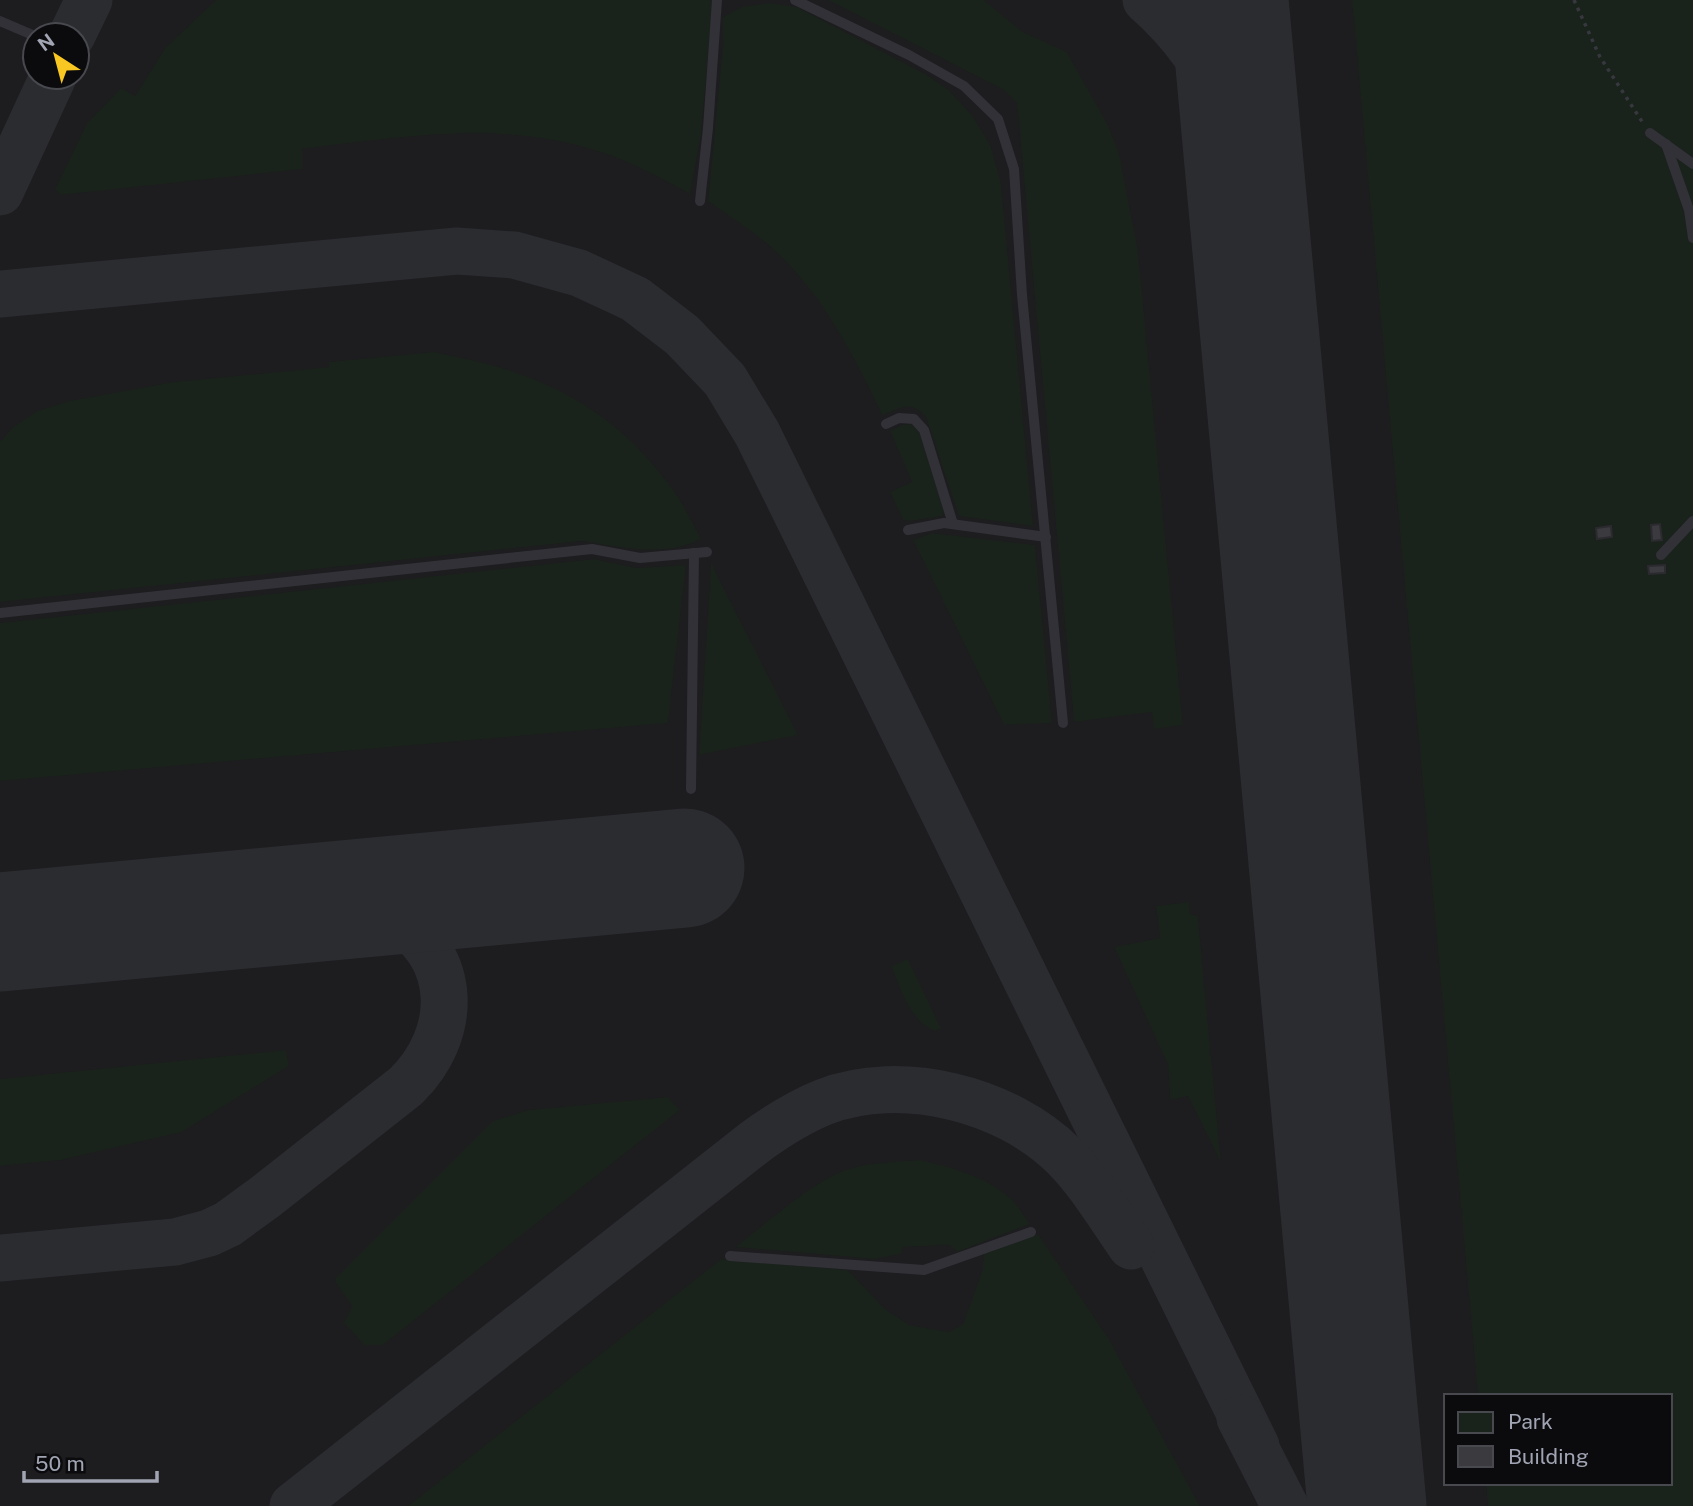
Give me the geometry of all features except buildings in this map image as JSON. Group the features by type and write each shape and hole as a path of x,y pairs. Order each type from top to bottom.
{"lane":[{"path":"700,201 717,0"},
{"path":"795,0 909,55 964,86 998,119 1014,169 1023,295 1063,723"},
{"path":"0,21 21,30"},
{"path":"1650,133 1693,163"},
{"path":"1666,144 1689,210 1693,238"},
{"path":"887,424 900,418 914,419 924,430 953,524"},
{"path":"1661,555 1693,521"},
{"path":"908,530 944,523 1046,537"},
{"path":"0,613 592,549 640,558 707,552"},
{"path":"691,789 694,553"},
{"path":"730,1256 924,1270 1031,1232"}],"path":[{"path":"1574,0 1600,57 1650,133"}],"shaded area":[{"path":"0,0 1693,0 1693,1506 0,1506"}],"green space":[{"path":"216,0 713,0 701,136 690,194 637,166 565,143 528,136 453,134 302,149 302,169 61,195 55,189 87,123 121,88 135,96 165,48"},
{"path":"828,0 984,0 1023,32 1067,52 1108,125 1119,153 1138,250 1183,725 1154,729 1152,712 1074,722 1017,103 1004,90"},
{"path":"1352,0 1693,0 1693,1506 1488,1506 1486,1485 1672,1485 1672,1394 1478,1394"},
{"path":"769,3 797,7 927,75 949,90 972,115 991,146 1001,183 1033,526 959,516 926,417 911,407 882,415 848,348 807,286 773,249 708,201 723,43 723,17 741,7"},
{"path":"433,352 470,359 536,380 567,394 595,412 648,458 676,494 701,539 687,545 658,550 582,541 0,602 0,442 13,427 37,411 69,401 173,382 329,367 329,362"},
{"path":"911,424 921,435 945,510 942,516 903,520 890,492 912,482 890,431"},
{"path":"932,533 1035,545 1052,723 1004,725 913,540"},
{"path":"594,559 637,568 686,565 668,723 0,781 0,623"},
{"path":"711,563 798,735 699,755"},
{"path":"1189,902 1190,914 1198,916 1221,1163 1188,1096 1170,1100 1168,1065 1114,947 1160,938 1156,906"},
{"path":"908,959 941,1028 935,1031 926,1027 912,1012 891,966"},
{"path":"286,1050 289,1066 182,1132 61,1160 0,1166 0,1079"},
{"path":"668,1097 680,1110 383,1345 364,1345 344,1323 352,1306 334,1280 493,1121 528,1110"},
{"path":"920,1160 955,1169 990,1184 1013,1201 1030,1224 957,1252 950,1245 903,1247 901,1254 874,1259 735,1247 803,1194 843,1171 881,1163"},
{"path":"1038,1234 1109,1339 1200,1506 408,1506 721,1259 848,1270 884,1308 909,1325 949,1332 963,1324 982,1271 984,1254"}],"taxiway":[{"path":"79,21 89,0"},
{"path":"1146,0 1194,53 1221,99 1234,140 1249,217"},
{"path":"0,192 47,91"},
{"path":"0,294 457,251 514,255 579,273 635,299 682,335 725,380 757,433 1256,1446"},
{"path":"0,1258 175,1242 209,1233 228,1224 265,1197 406,1086 423,1066 435,1044 442,1021 444,997 440,975 431,953 415,934 393,917 375,909 342,901"},
{"path":"293,1506 755,1142 788,1120 824,1102 854,1093 919,1091 952,1096 1013,1119 1064,1156 1099,1199 1131,1246"},
{"path":"1240,1418 1285,1506"}],"runway":[{"path":"1229,0 1367,1506"},
{"path":"0,932 685,868"}]}
